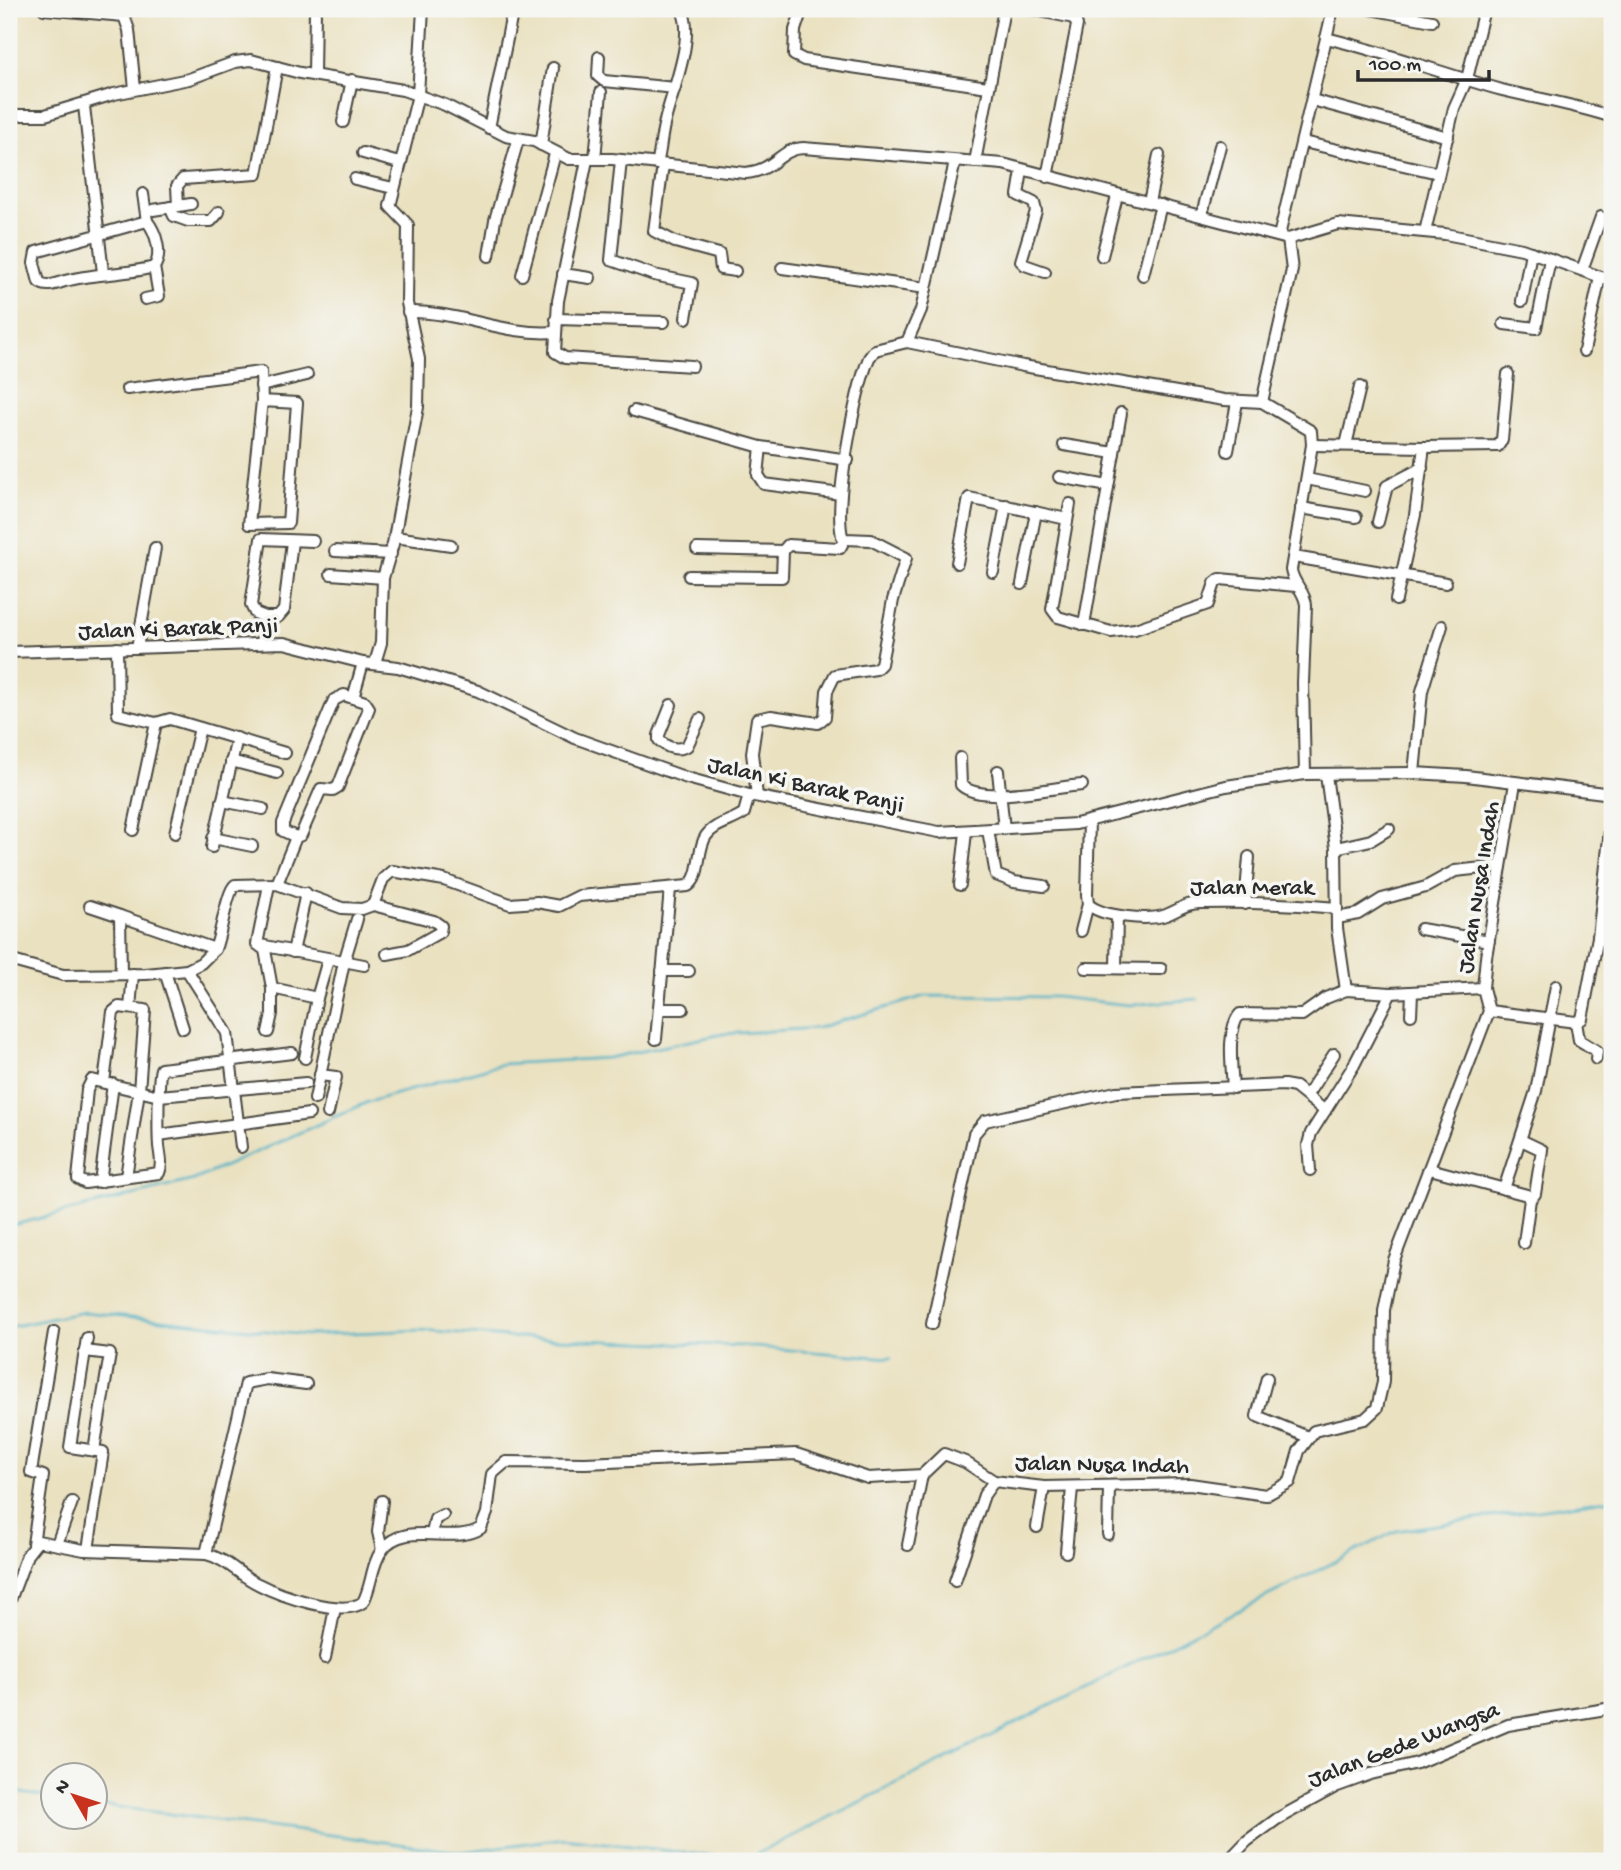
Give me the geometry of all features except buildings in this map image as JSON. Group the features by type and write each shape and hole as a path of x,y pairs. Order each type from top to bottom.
{"street":[{"path":"44,9 121,15 126,18 135,89"},
{"path":"314,75 315,9"},
{"path":"353,698 369,663 382,643 383,578 395,537 418,407 419,359 408,312 408,225 391,209 393,188 418,95 424,9"},
{"path":"489,128 513,9"},
{"path":"681,9 684,16 684,47 664,121 654,231 675,242 719,254 720,267 735,271"},
{"path":"802,9 796,30 794,55 804,60 988,88"},
{"path":"975,162 1004,9"},
{"path":"1030,9 1074,18 1077,25 1047,177"},
{"path":"1262,402 1292,270 1284,237 1333,9"},
{"path":"1370,9 1432,21"},
{"path":"1425,232 1454,108 1467,79 1484,9"},
{"path":"1326,38 1612,117"},
{"path":"599,57 598,76 604,82 675,88"},
{"path":"9,115 45,115 84,106 135,89 189,79 243,60 418,95 518,140 534,141 555,154 746,173 765,170 788,151 803,148 1003,164 1117,196 1202,214 1284,237 1338,224 1425,232 1531,252 1612,281"},
{"path":"219,212 211,221 188,221 174,216 177,186 183,179 253,176 258,172 278,67"},
{"path":"541,145 553,68"},
{"path":"344,122 352,80"},
{"path":"601,92 591,159 563,274 556,319 555,352 565,358 692,366"},
{"path":"1312,100 1448,138"},
{"path":"84,106 103,273"},
{"path":"489,256 495,220 518,140"},
{"path":"1303,142 1438,173"},
{"path":"1202,214 1220,146"},
{"path":"363,153 399,163"},
{"path":"522,275 555,154"},
{"path":"1149,202 1159,155"},
{"path":"621,160 611,260 653,275 692,283 686,318"},
{"path":"908,342 918,322 955,162"},
{"path":"1022,171 1018,195 1034,203 1036,211 1021,261 1045,272"},
{"path":"355,179 393,188"},
{"path":"143,194 147,221 159,259 154,267 159,296 145,299"},
{"path":"1102,256 1117,196"},
{"path":"153,210 191,204"},
{"path":"1143,275 1161,205"},
{"path":"1582,270 1601,217"},
{"path":"147,221 36,252 34,263 39,282 46,285 103,273 154,267"},
{"path":"1522,301 1531,252"},
{"path":"1504,324 1536,328 1550,258"},
{"path":"782,268 926,288"},
{"path":"563,274 590,278"},
{"path":"1584,351 1600,277"},
{"path":"408,312 446,313 506,329 555,332"},
{"path":"556,319 664,322"},
{"path":"845,539 840,530 841,494 852,419 871,354 883,346 908,342 1012,364 1237,402 1262,402 1308,428 1312,445 1291,570 1306,605 1303,683 1305,774"},
{"path":"127,389 261,372 262,401 249,524 288,523 297,403 262,401"},
{"path":"1312,445 1498,446 1502,439 1508,374"},
{"path":"261,386 307,375"},
{"path":"1346,445 1360,387"},
{"path":"1228,451 1237,402"},
{"path":"634,411 761,447 848,460"},
{"path":"1084,625 1121,413"},
{"path":"1064,445 1114,453"},
{"path":"761,447 758,475 764,484 841,494"},
{"path":"1396,600 1424,447"},
{"path":"1378,522 1387,486 1422,468"},
{"path":"1059,477 1108,486"},
{"path":"1307,478 1365,491"},
{"path":"957,563 969,498 1067,519"},
{"path":"1069,504 1052,612 1058,617 1107,632 1132,630 1205,606 1211,600 1215,583 1220,579 1296,586"},
{"path":"993,572 1006,505"},
{"path":"1301,508 1356,517"},
{"path":"1022,584 1036,512"},
{"path":"262,524 251,605 255,613 265,617 278,617 284,610 292,541"},
{"path":"395,537 451,545"},
{"path":"261,539 313,541"},
{"path":"689,576 782,577 783,551 788,545 839,548 845,539"},
{"path":"373,905 383,879 392,871 435,878 510,904 537,902 559,906 579,896 670,889 692,884 705,837 710,831 744,813 753,795 752,753 757,719 771,716 818,723 825,717 827,691 835,675 876,669 881,664 893,600 906,558 871,540 845,539"},
{"path":"137,648 155,548"},
{"path":"696,549 783,551"},
{"path":"335,551 391,554"},
{"path":"1294,557 1446,583"},
{"path":"331,574 383,578"},
{"path":"262,642 265,617"},
{"path":"1414,773 1422,691 1442,626"},
{"name":"Jalan Ki Barak Panji","path":"9,652 284,643 478,691 575,738 667,772 753,795 932,831 966,832 1089,821 1226,786 1305,774 1414,773 1612,794"},
{"path":"117,648 118,714 156,723 170,719 285,753"},
{"path":"257,944 273,884 296,837 301,835 321,789 334,790 338,787 369,708 367,704 353,698 336,697 283,823 283,831 296,837"},
{"path":"671,705 661,727 659,740 676,749 687,746 692,740 700,719"},
{"path":"133,830 156,723"},
{"path":"175,833 200,728"},
{"path":"237,738 212,843 252,846"},
{"path":"667,772 676,749"},
{"path":"960,758 960,779 965,789 976,794 1000,795 1082,785"},
{"path":"231,761 277,773"},
{"path":"998,771 1004,829"},
{"path":"1326,775 1336,848 1337,913 1346,990"},
{"name":"Jalan Nusa Indah","path":"1489,1011 1483,988 1515,783"},
{"path":"222,801 263,809"},
{"path":"1576,1022 1584,1015 1587,1002 1598,937 1612,811"},
{"path":"1081,931 1088,904 1089,821"},
{"path":"988,830 996,875 1014,882 1044,886"},
{"path":"1336,848 1371,840 1389,830"},
{"path":"960,885 966,832"},
{"path":"1245,904 1249,857"},
{"path":"1337,913 1358,914 1382,899 1426,887 1455,871 1501,866"},
{"path":"9,960 63,975 187,970 201,963 215,949 231,887 273,884 306,893 342,908 362,909 373,905 434,921 441,926 440,932 419,946 387,954"},
{"path":"656,1039 670,889"},
{"path":"293,952 306,893"},
{"name":"Jalan Merak","path":"1088,904 1117,916 1163,916 1195,903 1245,904 1337,913"},
{"path":"90,906 215,949"},
{"path":"120,916 130,1008"},
{"path":"1116,968 1117,916"},
{"path":"314,1099 344,961 357,919"},
{"path":"1421,929 1489,941"},
{"path":"1598,937 1612,941"},
{"path":"257,944 364,965"},
{"path":"257,944 265,950 272,988 272,1014 268,1032"},
{"path":"304,1058 327,963"},
{"path":"1086,968 1161,969"},
{"path":"187,970 224,1024 232,1058 241,1147"},
{"path":"662,971 689,971"},
{"path":"165,972 183,1028"},
{"path":"1504,1189 1536,1091 1556,986"},
{"path":"272,988 317,998"},
{"path":"1233,1088 1232,1051 1237,1016 1302,1015 1325,998 1346,990 1412,993 1441,988 1483,988"},
{"path":"1310,1170 1309,1139 1361,1054 1391,993"},
{"path":"1411,1015 1412,993"},
{"path":"100,1182 113,1012 119,1007 145,1010 139,1091 126,1177"},
{"path":"659,1009 683,1009"},
{"path":"1267,1378 1257,1416 1308,1437 1325,1427 1365,1419 1377,1408 1384,1382 1384,1310 1395,1260 1489,1011 1576,1022"},
{"path":"1576,1022 1579,1040 1597,1051 1597,1059"},
{"path":"292,1053 232,1058 161,1069 159,1096 159,1135 162,1166 159,1173 100,1182 81,1182 77,1174 87,1090 92,1080 159,1096 306,1083"},
{"path":"1307,1095 1334,1054"},
{"path":"320,1075 337,1077 328,1113"},
{"path":"932,1324 970,1150 979,1125 985,1121 1116,1092 1290,1085 1307,1095 1325,1111"},
{"path":"159,1135 309,1114"},
{"path":"1521,1140 1542,1150 1535,1194 1530,1199 1524,1243"},
{"path":"1430,1169 1527,1195 1530,1199"},
{"path":"9,1604 33,1544 43,1476 31,1472 54,1332"},
{"path":"87,1338 70,1447 103,1452 88,1550"},
{"path":"85,1350 110,1354 94,1451"},
{"path":"206,1554 246,1383 259,1379 306,1384"},
{"name":"Jalan Nusa Indah","path":"922,1475 944,1454 958,1458 994,1481 1072,1488 1190,1484 1265,1495 1290,1482 1298,1451 1308,1437"},
{"path":"382,1550 400,1538 466,1534 481,1528 487,1513 492,1474 501,1465 514,1461 585,1463 796,1454 820,1460 858,1478 922,1475 908,1545"},
{"path":"955,1581 985,1496 994,1481"},
{"path":"1108,1534 1109,1486"},
{"path":"1037,1527 1044,1487"},
{"path":"1066,1552 1072,1488"},
{"path":"33,1544 44,1541 88,1550 206,1554 222,1559 258,1585 335,1608 351,1609 363,1602 382,1550 378,1532 383,1501"},
{"path":"57,1544 72,1502"},
{"path":"432,1534 436,1517 443,1515"},
{"path":"324,1658 335,1608"},
{"name":"Jalan Gede Wangsa","path":"1228,1861 1247,1841 1277,1819 1335,1787 1371,1774 1417,1763 1508,1725 1612,1708"}],"waterway":[{"path":"9,1226 194,1180 368,1102 502,1064 608,1058 723,1034 817,1028 925,996 1056,997 1129,1005 1198,999"},
{"path":"9,1327 84,1312 306,1335 422,1330 507,1337 741,1346 891,1358"},
{"path":"108,1806 461,1852 564,1838 745,1860 1396,1531 1612,1499"},
{"path":"9,1791 38,1796"}]}
